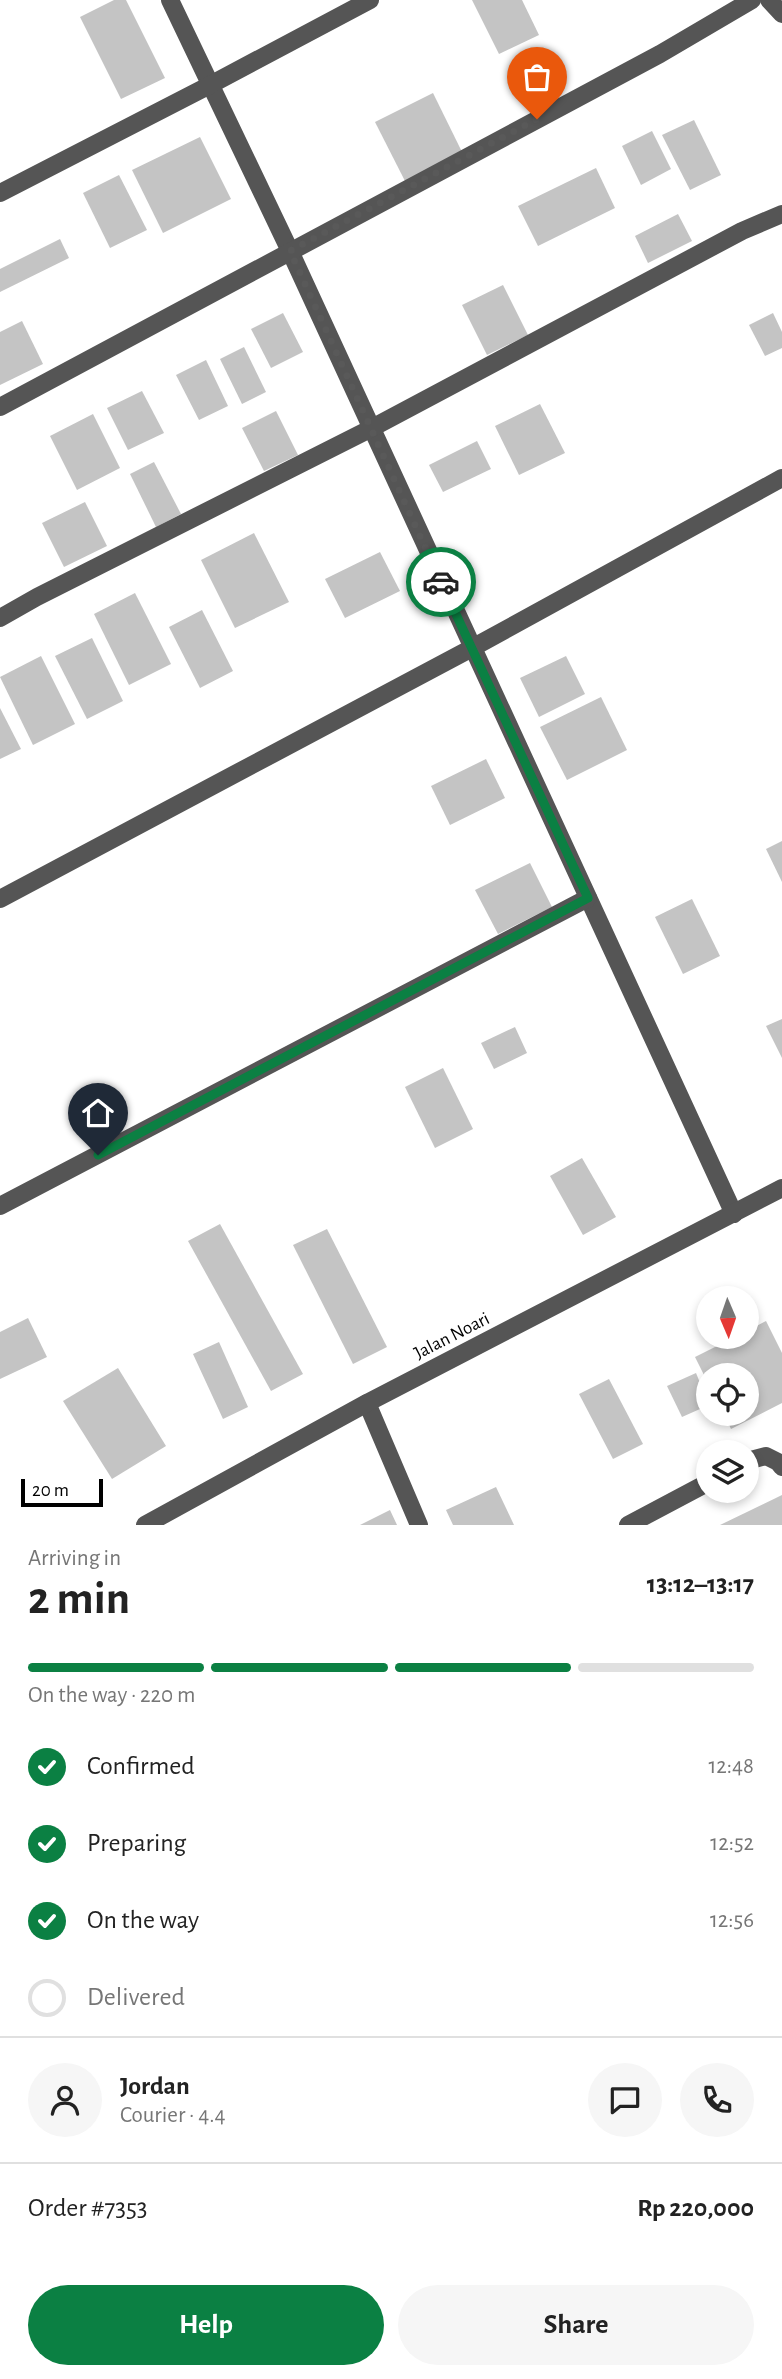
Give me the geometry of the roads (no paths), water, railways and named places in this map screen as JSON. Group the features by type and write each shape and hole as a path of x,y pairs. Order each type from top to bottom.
{"street":[{"path":"170,0 290,251 734,1214"},
{"path":"0,192 211,85 370,0"},
{"path":"0,407 660,54 752,0"},
{"path":"769,0 782,14"},
{"path":"0,618 370,429 742,231 782,214"},
{"path":"0,899 472,648 782,478"},
{"path":"0,1206 588,898"},
{"name":"Jalan Noari","path":"145,1525 367,1403 782,1188"},
{"path":"367,1403 419,1525"},
{"path":"759,1458 766,1456 782,1467"},
{"path":"628,1525 696,1489"}]}
